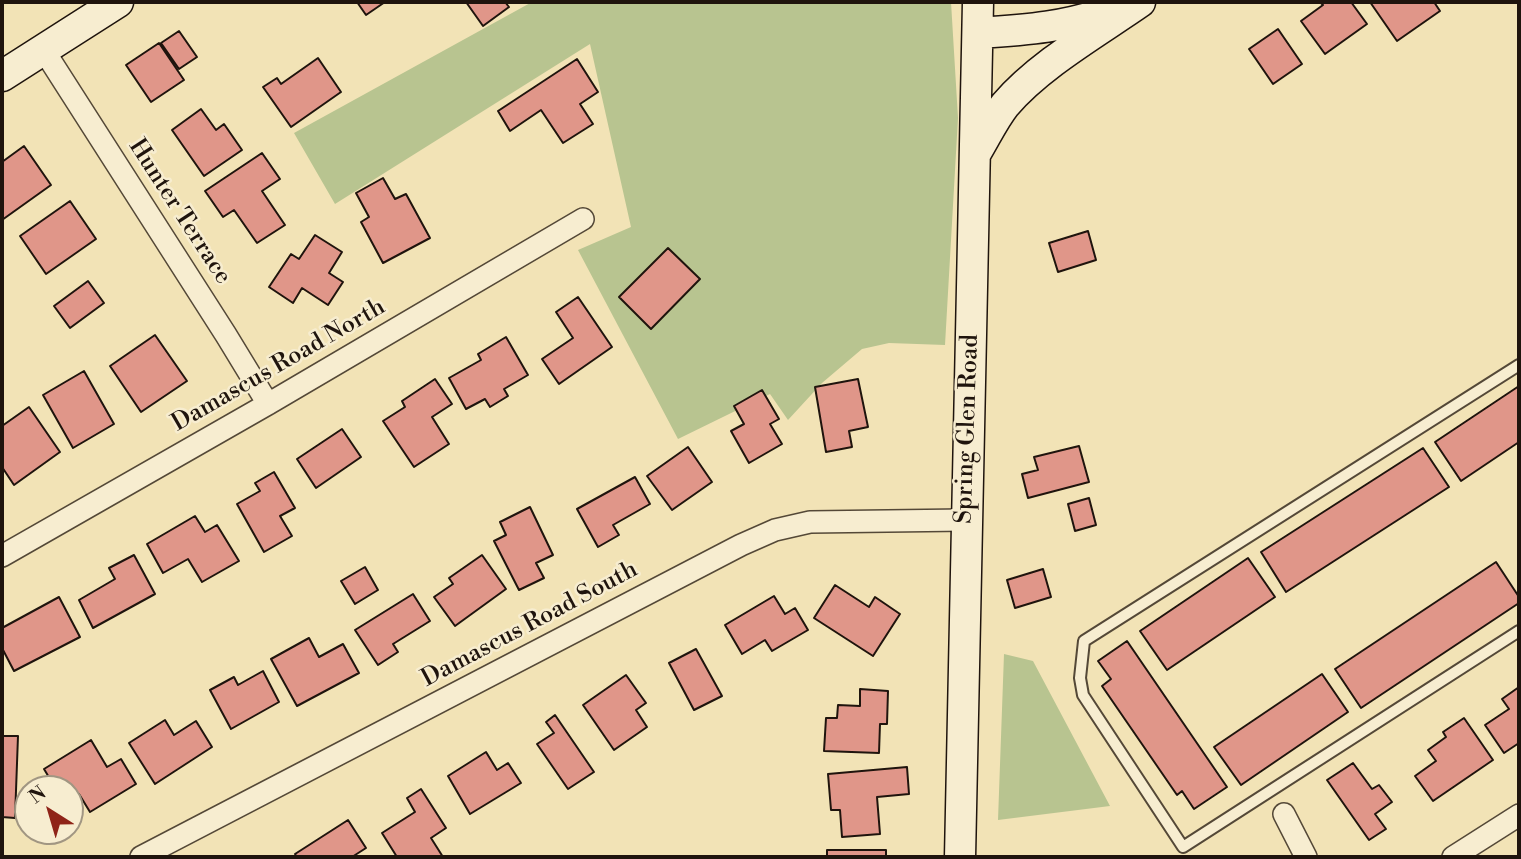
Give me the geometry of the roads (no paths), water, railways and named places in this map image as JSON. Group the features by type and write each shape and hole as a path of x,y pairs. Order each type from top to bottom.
{"street":[{"path":"2,76 118,2"},
{"name":"Spring Glen Road","path":"960,857 978,2"},
{"path":"978,33 1035,30 1070,24 1090,13 1132,2"},
{"path":"976,152 1004,106 1016,93 1051,64 1140,2"},
{"name":"Hunter Terrace","path":"43,50 268,404"},
{"name":"Damascus Road North","path":"2,556 583,219"},
{"name":"Damascus Road South","path":"141,857 741,545 775,530 810,522 965,520"},
{"path":"1284,814 1306,857"},
{"path":"1453,857 1519,814"}],"lane":[{"path":"1519,365 1084,641 1080,678 1083,695 1183,847 1519,631"}]}
